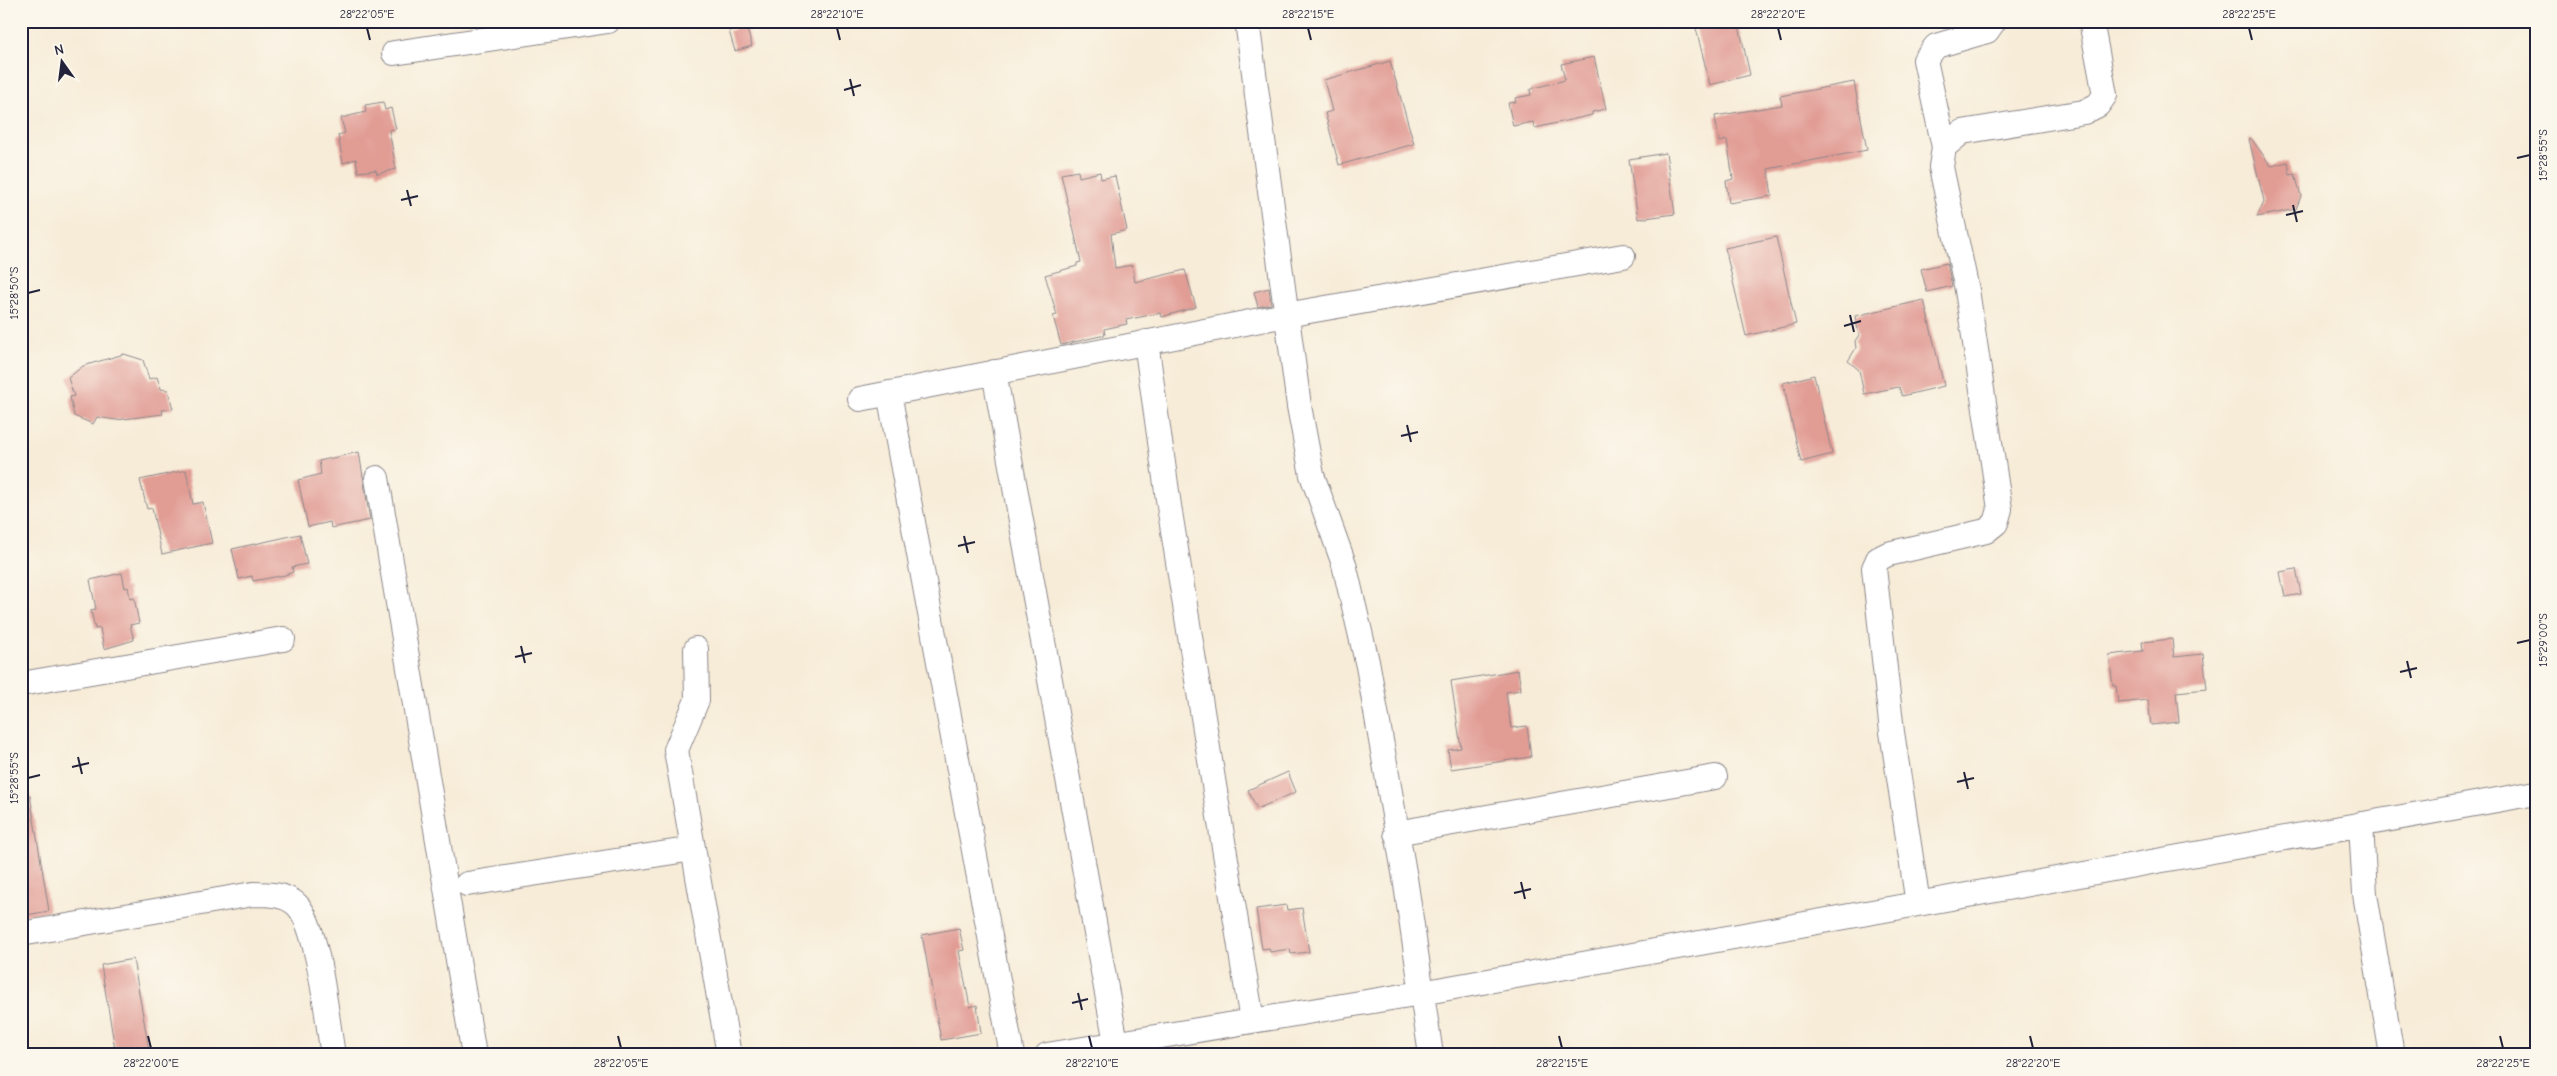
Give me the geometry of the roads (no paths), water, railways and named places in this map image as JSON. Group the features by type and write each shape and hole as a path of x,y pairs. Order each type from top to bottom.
{"street":[{"path":"394,53 608,21"},
{"path":"1247,21 1299,406 1312,475 1344,564 1357,617 1396,833 1431,1055"},
{"path":"1918,904 1892,732 1874,568 1878,559 1888,554 1986,531 1996,523 2000,509 1967,290 1941,167 1944,147 1925,60 1936,46 1987,31 1994,21"},
{"path":"1944,147 1962,132 2084,112 2098,105 2105,95 2091,21"},
{"path":"860,399 1286,315 1624,256"},
{"path":"1146,342 1171,516 1252,1021"},
{"path":"994,372 1104,1048"},
{"path":"889,393 1012,1055"},
{"path":"377,478 474,1055"},
{"path":"21,684 283,639"},
{"path":"696,648 697,700 676,750 729,1055"},
{"path":"1396,833 1715,777"},
{"path":"1046,1055 1104,1048 1420,993 2536,793"},
{"path":"2361,824 2365,894 2392,1055"},
{"path":"467,884 693,849"},
{"path":"21,934 253,894 277,895 296,904 307,919 314,943 333,1055"}]}
